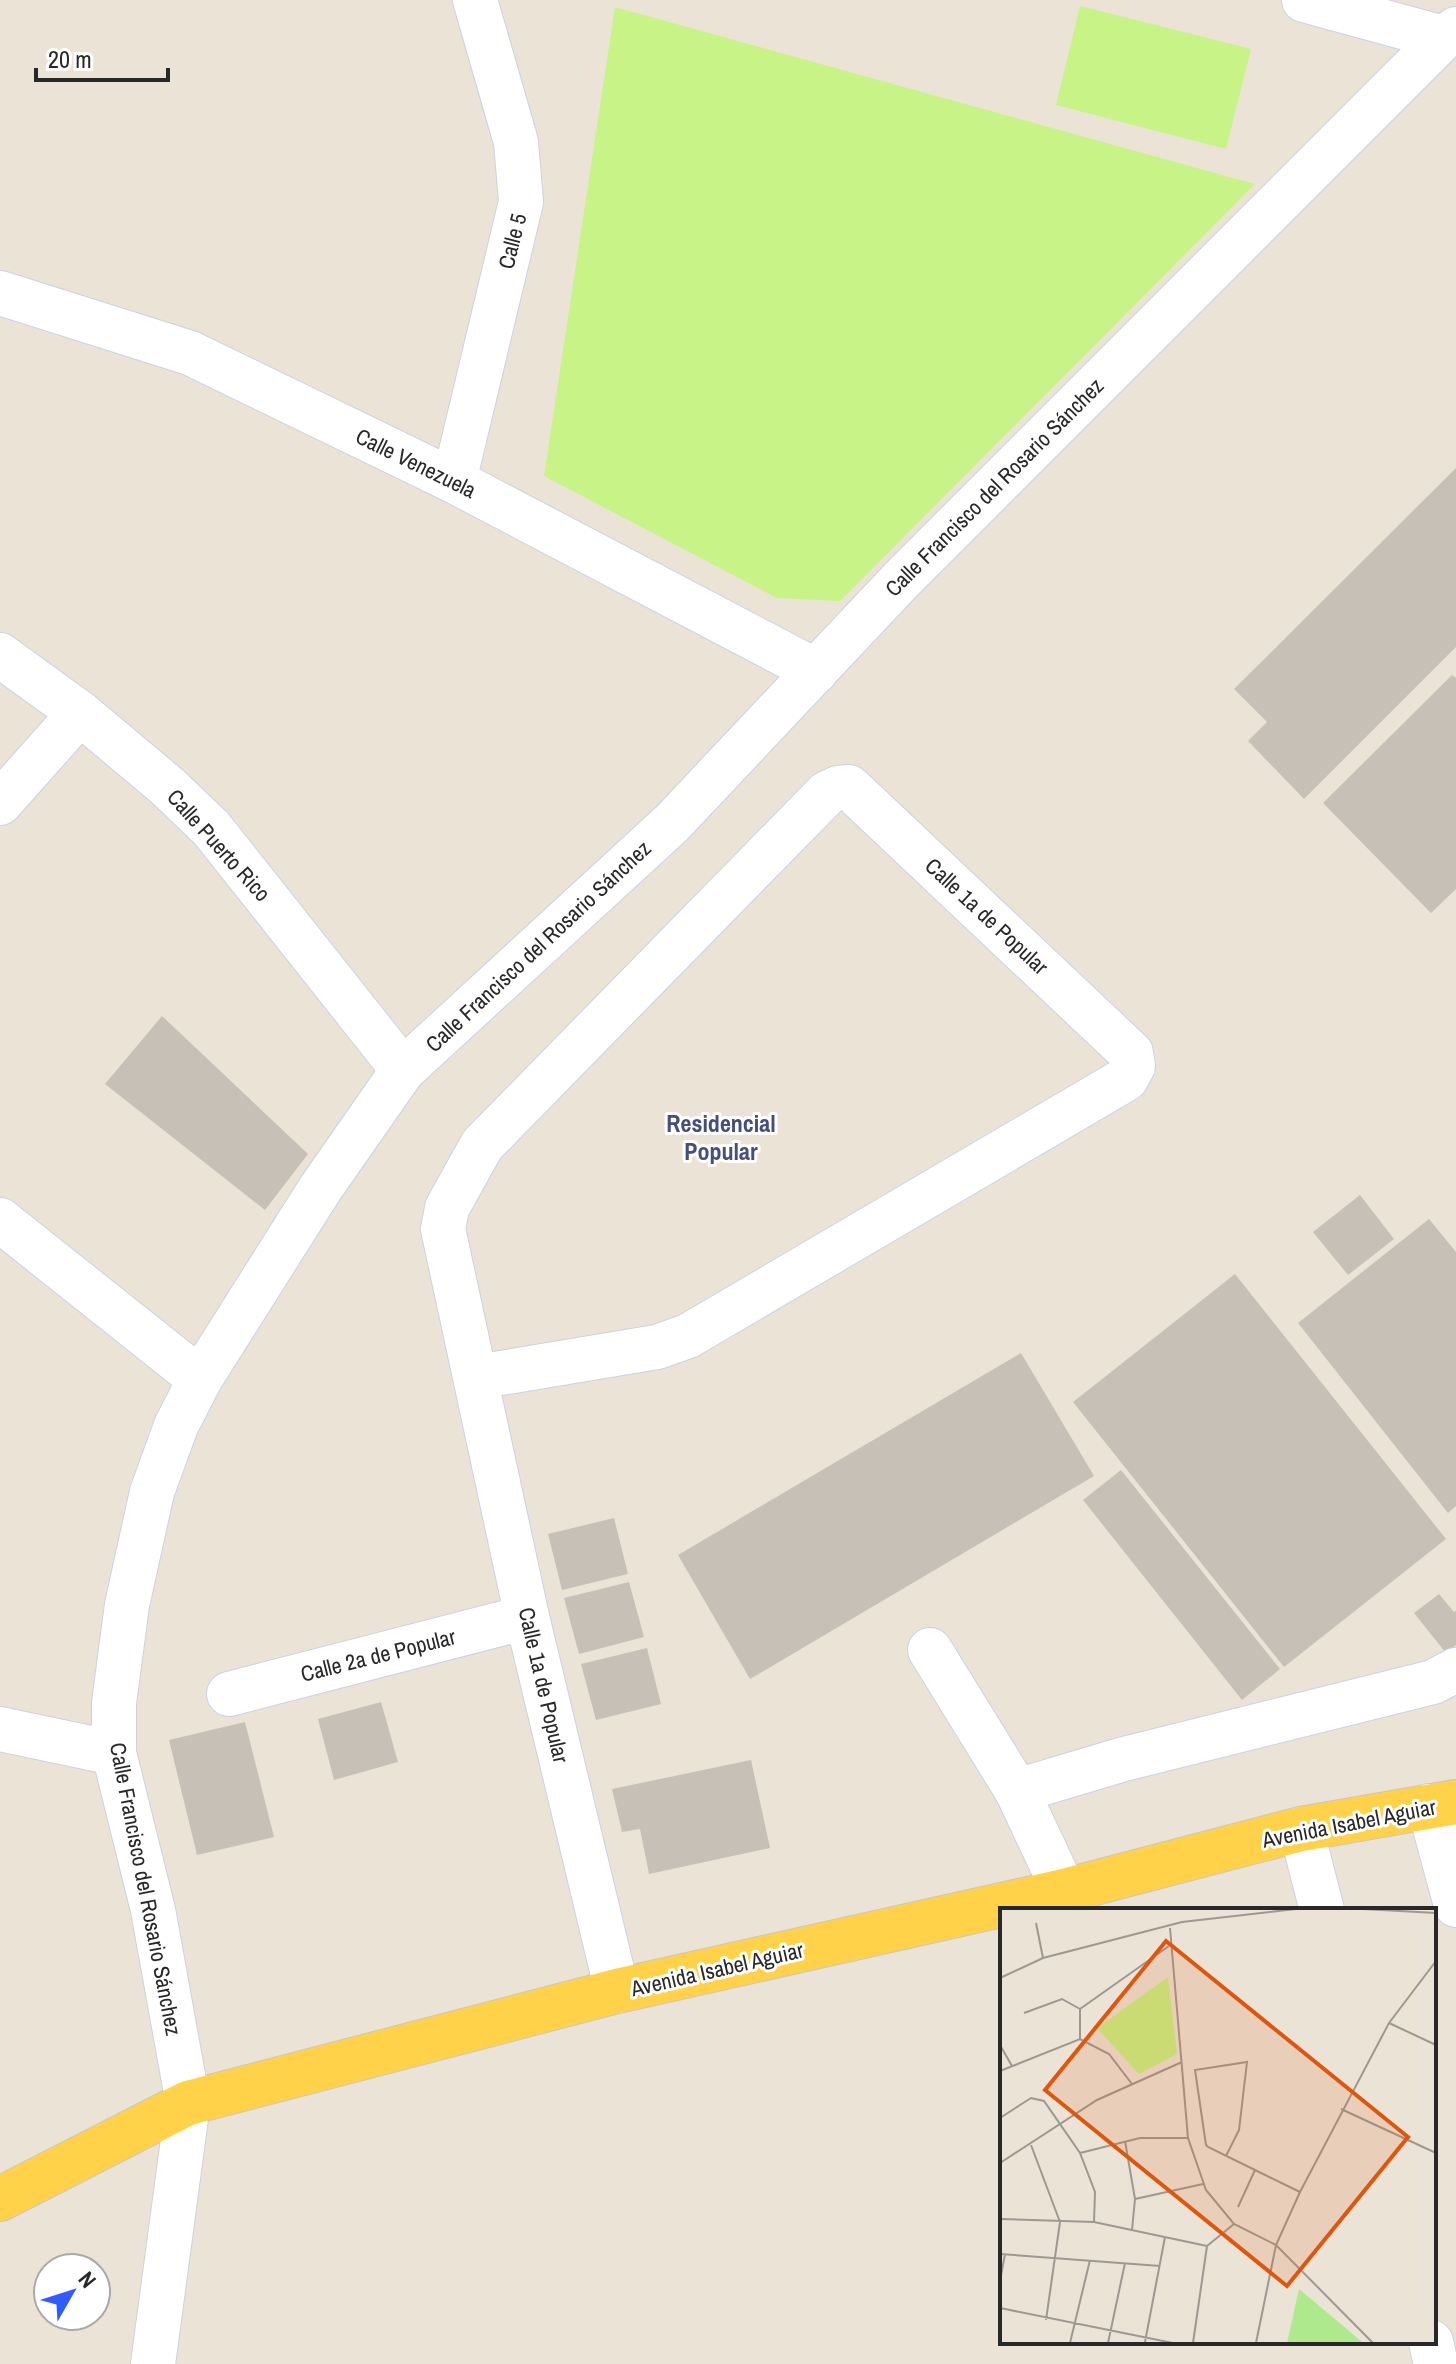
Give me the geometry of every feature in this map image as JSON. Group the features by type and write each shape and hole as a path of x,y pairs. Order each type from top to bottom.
{"main road":[{"name":"Avenida Isabel Aguiar","path":"0,2199 188,2103 617,1991 1064,1891 1301,1829 1442,1804"}],"street":[{"name":"Calle 5","path":"454,481 521,202 516,142 475,0"},
{"path":"1304,0 1450,34"},
{"name":"Calle Francisco del Rosario Sánchez","path":"153,2364 188,2103 153,1910 114,1753 114,1703 127,1605 152,1492 176,1426 200,1379 320,1189 403,1070 672,823 912,569 1450,34"},
{"name":"Calle Venezuela","path":"0,293 190,353 454,481 816,671"},
{"name":"Calle Puerto Rico","path":"0,655 80,713 167,786 211,828 403,1070"},
{"path":"0,803 80,713"},
{"name":"Calle 1a de Popular","path":"477,1377 657,1347 688,1336 1126,1079 1133,1066 1131,1053 849,787 838,788 827,793 482,1145 475,1156 447,1208 443,1229 527,1617 617,1991"},
{"path":"0,1220 200,1379"},
{"name":"Calle 2a de Popular","path":"229,1694 527,1617"},
{"path":"930,1650 1017,1791 1064,1891"},
{"path":"1017,1791 1124,1759 1433,1682 1456,1670"},
{"path":"0,1729 114,1753"},
{"path":"1442,1804 1456,1905"},
{"path":"1301,1829 1321,1908"},
{"path":"1431,2344 1436,2364"}],"green space":[{"path":"1080,6 1251,49 1226,149 1056,105"},
{"path":"615,7 1255,184 840,601 777,598 544,476"}],"building":[{"path":"1456,468 1456,647 1304,799 1248,741 1267,722 1234,689"},
{"path":"1452,675 1456,678 1456,889 1431,913 1323,803"},
{"path":"162,1016 308,1154 265,1210 105,1084"},
{"path":"1360,1195 1394,1239 1348,1275 1313,1232"},
{"path":"1429,1219 1456,1252 1456,1506 1448,1513 1298,1323"},
{"path":"1235,1274 1446,1539 1284,1667 1073,1402"},
{"path":"1021,1353 1094,1476 750,1679 678,1555"},
{"path":"1121,1470 1280,1669 1242,1700 1083,1500"},
{"path":"614,1518 628,1574 562,1590 548,1534"},
{"path":"629,1582 644,1637 579,1654 564,1598"},
{"path":"1439,1594 1456,1611 1456,1645 1446,1653 1414,1613"},
{"path":"647,1648 661,1704 596,1720 581,1664"},
{"path":"381,1702 398,1762 334,1780 318,1719"},
{"path":"245,1722 274,1837 197,1855 169,1740"},
{"path":"751,1760 770,1848 649,1874 640,1829 622,1832 612,1789"}],"district":[{"name":"Residencial Popular","path":"721,1138"}]}
